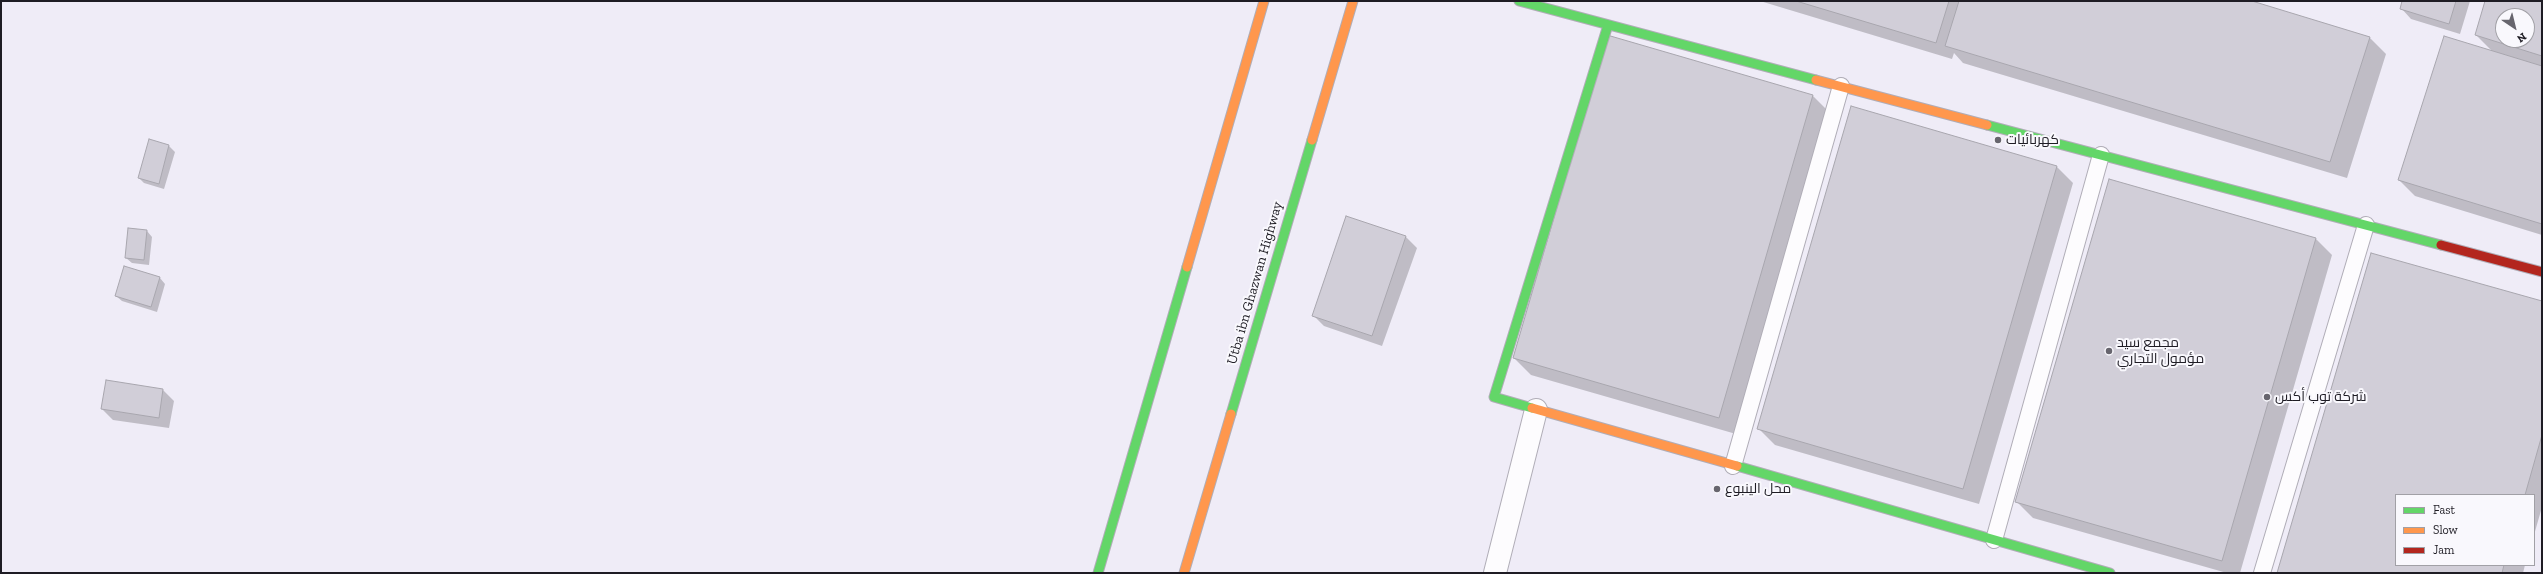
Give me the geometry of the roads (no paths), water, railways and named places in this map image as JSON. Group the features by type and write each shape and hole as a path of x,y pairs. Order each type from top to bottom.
{"main road":[{"path":"1098,573 1264,1"},
{"name":"Utba ibn Ghazwan Highway","path":"1184,573 1353,1"},
{"path":"1519,1 2542,272"},
{"path":"1608,24 1494,397 2110,573"}],"street":[{"path":"1495,573 1536,410"}],"lane":[{"path":"1733,466 1841,86"},
{"path":"1994,540 2101,155"},
{"path":"2262,573 2366,225"}],"place":[{"name":"كهربائيات","path":"1998,140"},
{"name":"مجمع سيد مؤمول التجاري","path":"2109,351"},
{"name":"شركة توب أكس","path":"2267,397"},
{"name":"محل الينبوع","path":"1717,489"}]}
